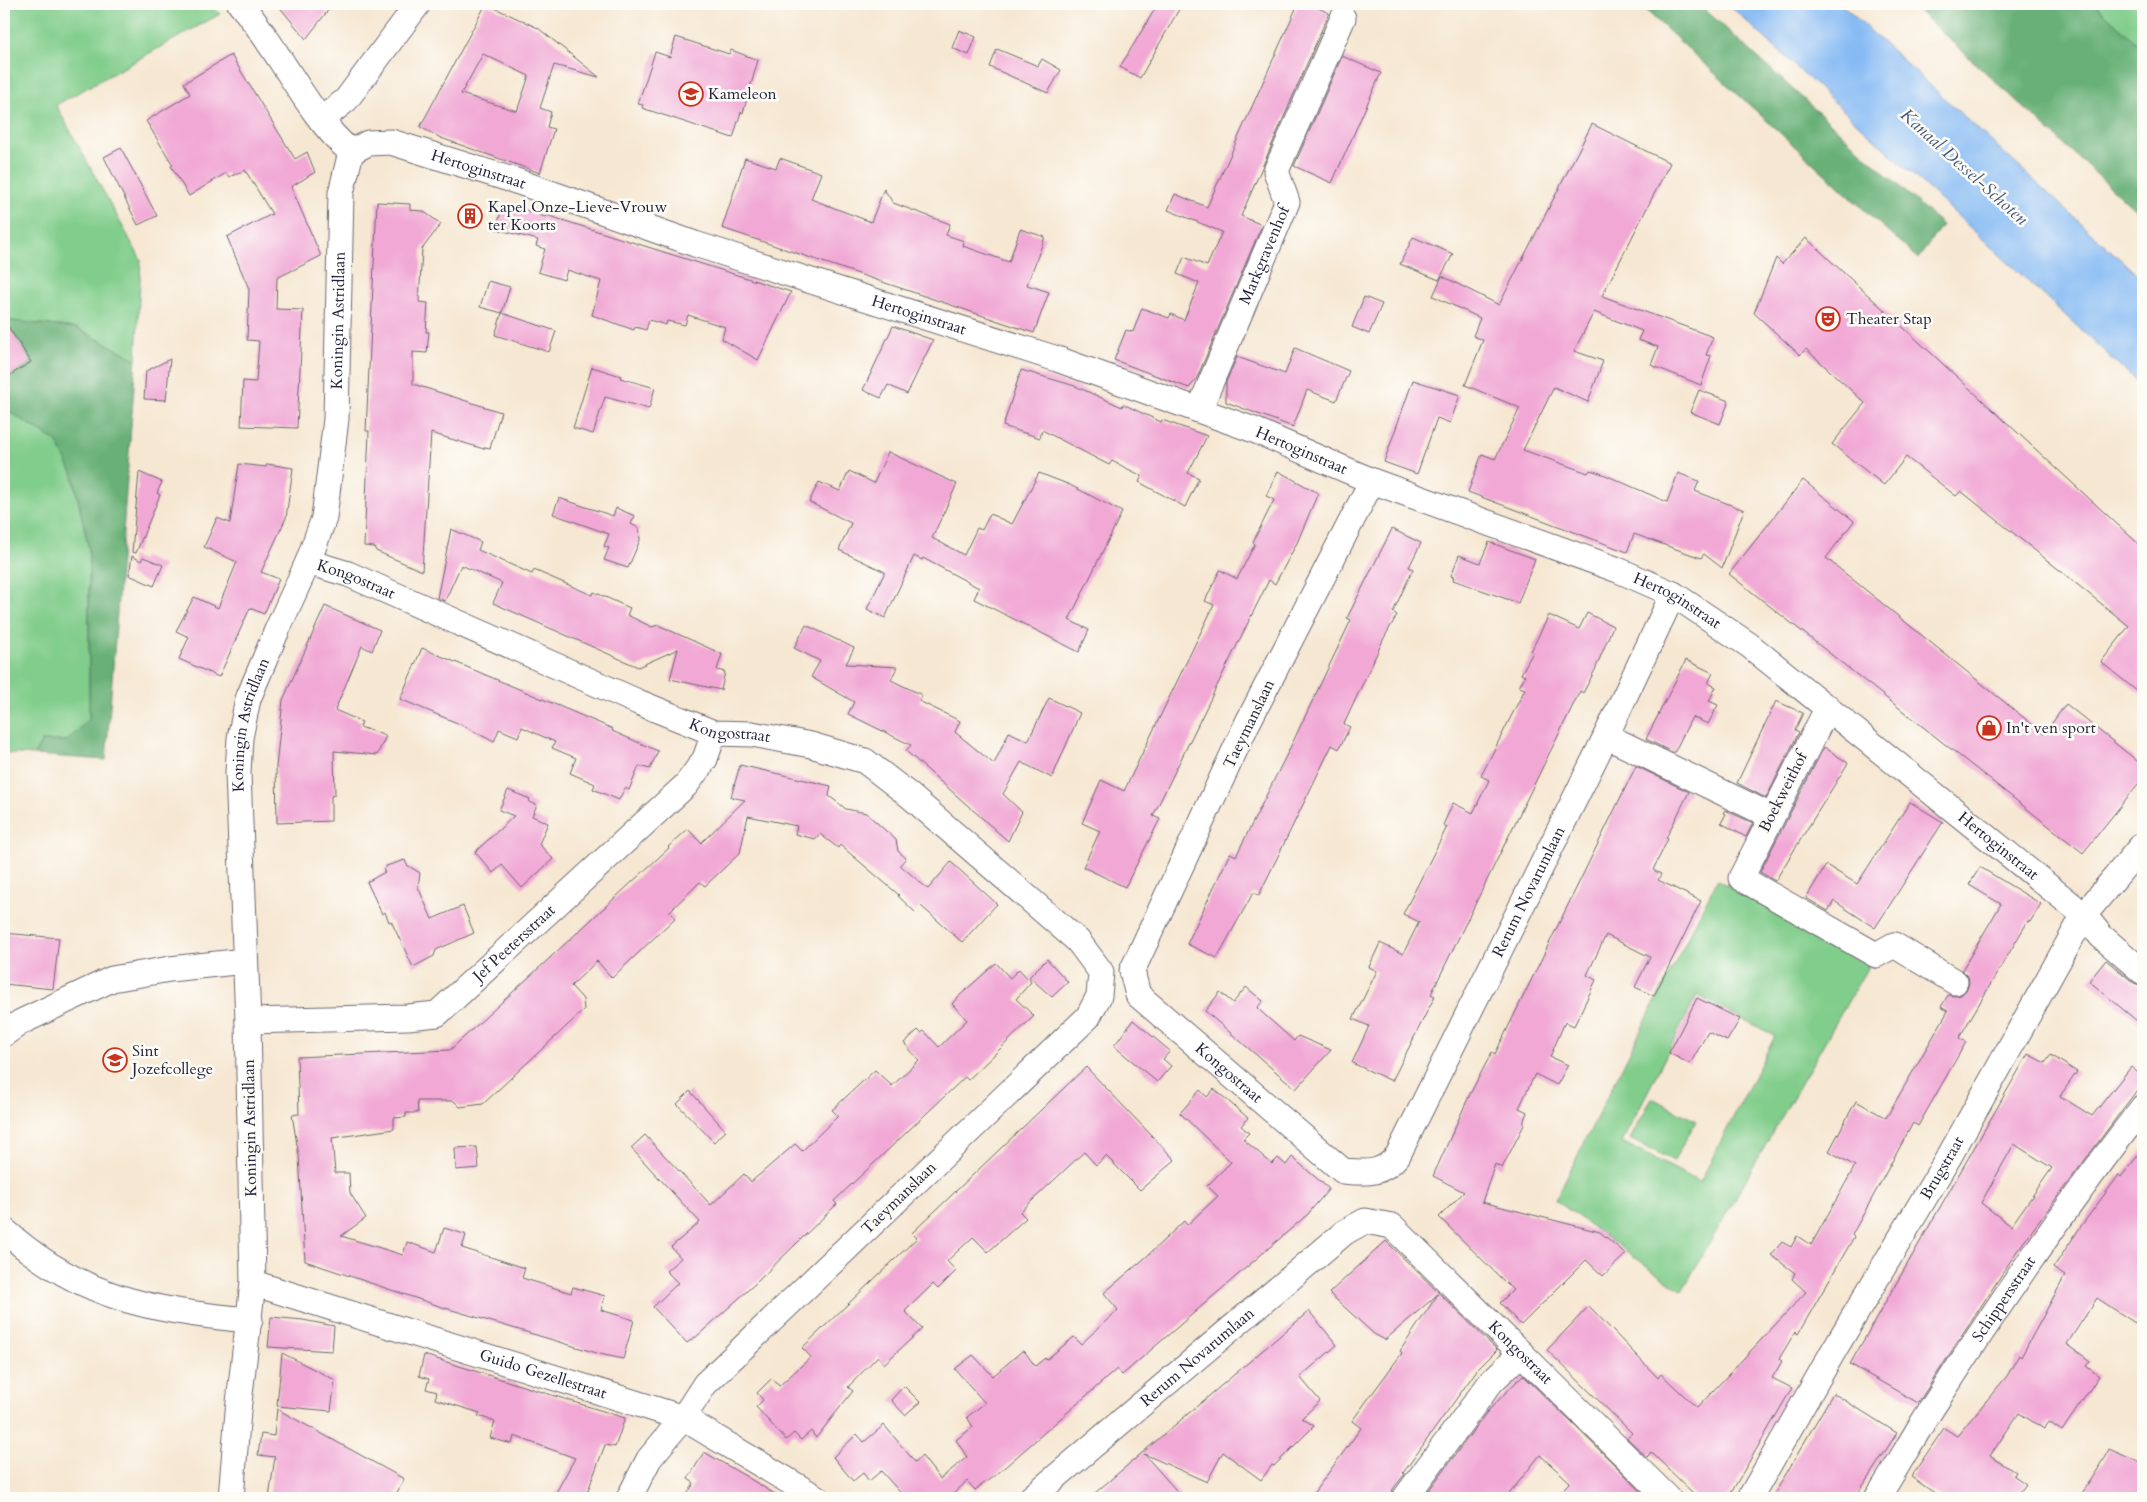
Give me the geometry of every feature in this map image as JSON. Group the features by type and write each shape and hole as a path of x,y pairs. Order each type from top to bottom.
{"street":[{"path":"240,4 256,23 321,120 333,136 351,152"},
{"path":"321,120 346,100 418,4"},
{"name":"Markgravenhof","path":"1199,410 1287,202 1276,171 1343,18"},
{"name":"Hertoginstraat","path":"351,152 368,143 391,142 519,182 695,244 1057,359 1254,430 1372,481 1618,570 1672,594 1748,646 1828,708 2084,915 2102,936 2143,972"},
{"name":"Koningin Astridlaan","path":"231,1498 238,1411 253,1284 248,1021 238,773 240,738 248,699 308,562 324,518 336,419 341,193 351,152"},
{"name":"Taeymanslaan","path":"1132,971 1247,724 1372,481"},
{"name":"Kongostraat","path":"308,562 348,574 638,702 714,733 752,734 811,745 865,761 909,795 1078,941 1101,972"},
{"name":"Rerum Novarumlaan","path":"1368,1173 1389,1166 1398,1155 1606,736 1672,594"},
{"name":"Boekweithof","path":"1828,708 1740,878 1876,955 1894,945 1955,982"},
{"name":"Jef Peetersstraat","path":"248,1021 398,1017 437,1014 686,785 705,759 714,733"},
{"path":"1606,736 1772,814"},
{"name":"Brugstraat","path":"1750,1498 1834,1350 1950,1155 2084,915 2143,844"},
{"path":"4,1034 29,1018 112,978 170,969 246,961"},
{"name":"Kongostraat","path":"1132,971 1138,995 1152,1007 1343,1170 1368,1173"},
{"name":"Taeymanslaan","path":"629,1498 649,1459 684,1418 705,1384 1088,1017 1099,996 1101,972"},
{"name":"Schippersstraat","path":"1878,1498 1932,1408 2022,1274 2107,1154 2143,1107"},
{"name":"Kongostraat","path":"1365,1221 1392,1226 1668,1498"},
{"name":"Rerum Novarumlaan","path":"1031,1498 1345,1232 1365,1221"},
{"path":"4,1230 20,1244 70,1278 126,1301 209,1317 250,1320"},
{"name":"Guido Gezellestraat","path":"253,1284 684,1418 817,1498"},
{"path":"1405,1498 1491,1382 1521,1353"}],"green space":[{"path":"4,4 211,4 220,14 56,105 141,260 136,359 76,328 4,320"},
{"path":"1639,4 1699,4 1942,225 1918,259"},
{"path":"1911,4 2094,4 2143,49 2143,217"},
{"path":"2094,4 2143,4 2143,49"},
{"path":"4,320 76,328 136,359 106,760 34,755 42,741 67,741 89,719 89,550 73,475 57,442 4,408"},
{"path":"4,408 57,442 73,475 89,550 89,719 67,741 42,741 34,755 4,753"},
{"path":"1717,880 1870,963 1682,1291 1555,1200","holes":["1697,995 1775,1036 1700,1182 1622,1142"]},
{"path":"1652,1098 1696,1121 1674,1161 1630,1139"}],"water":[{"name":"Kanaal Dessel-Schoten","path":"1728,4 1841,4 2143,280 2143,387"}],"building":[{"path":"277,4 333,4 306,39"},
{"path":"486,4 538,28 599,77 554,65 540,108 551,112 547,127 554,129 540,173 441,138 420,127","holes":["483,54 529,76 517,111 461,94"]},
{"path":"1158,4 1182,4 1140,78 1120,67"},
{"path":"1298,4 1309,4 1329,13 1241,216 1262,225 1196,380 1189,388 1114,360 1126,330 1133,332 1142,308 1169,318 1171,314 1184,320 1199,283 1177,274 1184,257 1207,266 1222,232 1168,210 1175,194 1207,207"},
{"path":"959,30 976,37 969,55 952,48"},
{"path":"676,37 729,54 731,50 758,60 743,113 741,112 733,138 642,108 643,105 638,104 655,52 670,57"},
{"path":"997,49 1038,66 1042,59 1061,70 1048,93 990,67"},
{"path":"231,55 295,159 307,152 315,172 291,187 321,256 277,278 276,309 303,310 297,428 241,426 243,381 256,382 259,341 247,340 249,289 227,237 272,214 245,170 229,177 226,173 189,196 171,166 173,165 146,121 190,94 184,83"},
{"path":"1342,56 1381,73 1332,183 1294,166"},
{"path":"1592,124 1670,163 1602,296 1713,337 1706,355 1711,356 1701,385 1651,365 1658,347 1638,340 1642,331 1594,312 1574,351 1603,361 1588,402 1554,387 1523,450 1588,473 1590,470 1603,474 1667,502 1678,473 1699,481 1695,491 1744,510 1722,568 1704,554 1701,558 1634,534 1627,552 1468,492 1482,454 1495,459 1520,408 1465,385 1483,340 1473,336 1480,318 1433,296 1442,276 1499,305"},
{"path":"121,148 157,216 138,225 104,157"},
{"path":"745,158 776,168 780,158 821,173 811,199 871,222 884,189 893,203 950,224 946,235 964,241 963,246 1009,262 1020,229 1045,237 1027,285 1049,292 1034,333 722,228"},
{"path":"377,202 410,204 410,210 423,211 441,224 422,249 419,302 428,303 426,332 429,332 427,353 413,352 413,384 501,412 490,448 485,447 484,449 431,433 422,571 376,551 374,547 364,546 369,431 366,431"},
{"path":"508,204 791,292 758,360 722,339 725,327 688,315 685,325 667,321 666,325 649,320 646,330 635,327 634,330 592,315 601,281 567,270 564,280 538,272 545,249 536,246 538,240 496,229 503,205 507,206"},
{"path":"1413,237 1453,254 1439,280 1400,264"},
{"path":"1806,238 2143,548 2143,696 2101,662 2129,626 1961,491 1956,496 1906,457 1884,485 1832,444 1865,403 1806,349 1800,355 1754,313 1776,258 1782,264"},
{"path":"488,281 510,287 502,313 480,307"},
{"path":"1364,297 1382,304 1369,334 1352,327"},
{"path":"502,313 556,331 549,352 495,335"},
{"path":"4,320 31,362 4,379"},
{"path":"893,326 933,340 907,394 888,385 881,398 863,390"},
{"path":"1295,348 1349,371 1336,401 1307,390 1293,427 1226,402 1226,382 1237,357 1285,374"},
{"path":"170,359 166,400 144,399 146,371"},
{"path":"592,367 621,376 620,378 655,388 649,409 605,397 593,434 573,428"},
{"path":"1021,370 1075,386 1122,407 1123,404 1161,422 1162,420 1207,436 1188,473 1199,478 1185,507 1139,482 1142,476 1112,461 1109,465 1042,430 1040,438 1003,426"},
{"path":"1413,380 1460,395 1450,423 1437,418 1417,474 1384,462"},
{"path":"1699,390 1729,401 1720,424 1690,412"},
{"path":"888,452 957,484 932,538 964,555 977,528 982,530 990,514 1012,524 1039,473 1070,485 1122,512 1069,620 1089,630 1079,652 974,599 979,588 923,558 922,560 914,556 885,618 867,609 885,572 839,550 851,523 809,502 819,482 840,491 849,471 874,483"},
{"path":"239,464 266,467 267,464 293,468 286,518 261,572 279,579 264,614 250,608 219,677 179,659 189,637 176,631 194,597 218,608 237,562 204,547 217,518 230,523"},
{"path":"1278,471 1318,493 1297,543 1275,584 1269,580 1153,816 1160,819 1125,887 1083,867 1100,831 1082,823 1101,780 1124,791 1214,605 1205,601 1220,570 1237,579 1255,544 1253,542 1274,500 1266,496"},
{"path":"139,472 162,482 157,493 160,495 136,553 132,552"},
{"path":"1803,480 1854,521 1826,558 2044,734 2066,704 2141,764 2142,779 2083,853 1729,574"},
{"path":"559,498 613,516 616,508 635,516 631,524 639,528 640,540 628,568 604,560 609,548 604,546 609,534 553,514"},
{"path":"451,529 481,542 478,550 532,574 534,570 592,595 594,592 630,608 627,615 652,627 658,625 722,654 717,670 725,672 721,690 670,679 678,649 638,667 493,603 502,583 461,565 445,601 437,598"},
{"path":"1392,529 1421,543 1409,567 1413,569 1393,612 1397,615 1384,638 1344,724 1350,727 1339,749 1332,745 1259,895 1253,893 1217,958 1187,944 1230,853 1236,856 1290,748 1351,620 1347,618"},
{"path":"1489,542 1535,559 1518,603 1453,580 1454,577 1451,576 1459,555 1480,563"},
{"path":"132,556 141,561 143,557 163,565 154,586 129,575"},
{"path":"325,606 380,630 372,651 362,646 335,710 362,722 360,727 386,736 377,755 334,751 335,795 331,796 331,821 277,823 276,767 283,700"},
{"path":"1587,613 1613,626 1595,670 1583,693 1580,691 1431,994 1435,996 1392,1081 1352,1063 1369,1026 1353,1019 1377,971 1369,967 1380,943 1403,954 1419,922 1403,914 1447,827 1443,825 1453,803 1473,813 1489,780 1481,776 1525,689 1519,687 1525,676 1521,674 1549,615 1579,629"},
{"path":"806,625 854,648 846,664 897,667 891,680 922,695 919,701 960,721 955,732 994,764 1009,732 1028,741 1049,698 1080,713 1052,778 1021,762 1003,794 1022,812 1008,841 906,751 911,745 848,714 854,702 811,677 820,661 794,648"},
{"path":"422,648 613,729 612,731 658,751 650,769 639,766 629,790 625,788 619,800 593,789 595,784 570,773 576,758 552,748 555,742 522,727 518,737 499,729 494,742 462,725 400,699"},
{"path":"1686,660 1713,673 1708,683 1716,687 1709,701 1718,705 1708,724 1692,717 1674,753 1646,739"},
{"path":"1776,701 1803,713 1795,730 1799,732 1766,798 1737,783"},
{"path":"1824,747 1848,763 1775,881 1760,872"},
{"path":"740,765 831,786 829,796 846,809 866,813 896,840 898,851 906,858 900,865 928,889 951,862 997,904 962,942 921,906 915,912 899,895 840,845 838,848 820,834 815,839 795,834 797,826 748,816 740,853 705,886 700,882 669,912 675,918 612,978 597,961 571,986 583,999 584,1010 483,1104 460,1107 454,1101 417,1101 418,1113 406,1113 406,1117 394,1118 394,1129 332,1138 335,1173 349,1173 350,1193 366,1218 341,1236 403,1255 407,1242 436,1252 444,1228 464,1234 466,1235 462,1248 525,1268 522,1278 571,1293 573,1287 605,1296 601,1310 634,1320 623,1359 600,1354 442,1307 305,1261 299,1156 292,1115 299,1114 297,1057 450,1050 688,829 701,843 745,800 731,797"},
{"path":"1636,766 1689,792 1666,838 1668,839 1653,870 1661,874 1658,880 1701,901 1654,996 1635,987 1650,957 1606,935 1587,975 1596,980 1574,1026 1565,1022 1550,1057 1568,1065 1557,1085 1535,1074 1519,1108 1527,1112 1524,1125 1502,1168 1495,1164 1482,1202 1600,1232 1626,1254 1603,1276 1586,1260 1521,1325 1500,1303 1513,1290 1439,1217 1464,1192 1433,1176 1470,1094 1492,1052 1495,1054"},
{"path":"508,790 530,799 529,802 537,805 532,816 548,823 539,844 553,859 522,888 502,865 493,873 475,852 514,816 499,810"},
{"path":"1910,802 1943,822 1875,928 1834,901 1828,911 1806,898 1826,865 1857,884"},
{"path":"1725,810 1753,823 1746,837 1721,823 1726,814 1723,813"},
{"path":"405,860 407,865 420,873 418,887 432,919 463,906 474,933 436,950 434,956 413,967 391,921 389,922 385,912 382,914 367,882 385,872 383,870 386,866"},
{"path":"1980,867 2041,904 2030,922 2028,921 1959,1038 1966,1042 1918,1126 1913,1123 1852,1235 1854,1237 1798,1334 1795,1332 1779,1359 1782,1361 1772,1378 1792,1388 1728,1498 1698,1498 1651,1452 1647,1457 1627,1438 1632,1433 1547,1350 1589,1306 1658,1378 1661,1374 1697,1408 1806,1292 1792,1279 1795,1273 1771,1255 1782,1242 1791,1247 1797,1236 1811,1245 1855,1166 1829,1151 1856,1101 1886,1118 1948,1011 1941,1007 1948,995 1961,995 1967,989 1969,983 1968,976 1962,970 2001,904 1969,885"},
{"path":"4,933 59,938 53,989 4,984"},
{"path":"1047,959 1068,982 1052,997 1029,977"},
{"path":"2106,960 2134,983 2143,986 2143,1026 2089,981"},
{"path":"996,963 1010,978 1019,969 1031,982 1016,999 1034,1016 968,1080 965,1077 834,1201 837,1204 757,1282 687,1343 653,1307 678,1283 666,1271 681,1258 671,1247 700,1222 631,1148 645,1135 711,1205 744,1174 751,1182 795,1144 802,1151 838,1116 832,1110 875,1070 892,1086 919,1060 904,1043 918,1030 921,1033 924,1031 939,1047 967,1020 952,1004"},
{"path":"1246,987 1263,1001 1257,1008 1294,1041 1298,1036 1331,1050 1296,1089 1205,1011 1220,992 1233,1003"},
{"path":"1697,998 1740,1019 1727,1041 1708,1032 1690,1064 1669,1053"},
{"path":"1133,1020 1170,1051 1163,1059 1171,1066 1157,1082 1114,1046"},
{"path":"2028,1054 2045,1063 2051,1055 2077,1072 2060,1096 2092,1116 2131,1067 2143,1077 2143,1082 2017,1251 1918,1403 1850,1364","holes":["2014,1144 2052,1168 2011,1226 1981,1203"]},
{"path":"1086,1067 1175,1160 1140,1190 1106,1156 1096,1165 1084,1152 1020,1212 1026,1218 988,1252 973,1237 947,1261 956,1271 938,1289 933,1284 905,1311 922,1329 884,1364 878,1356 848,1387 853,1391 816,1438 811,1431 801,1440 794,1433 786,1440 756,1407 763,1400 757,1393 772,1378 779,1386 811,1357 802,1348 917,1238 912,1233"},
{"path":"1214,1089 1248,1118 1241,1126 1249,1133 1243,1139 1272,1164 1278,1158 1286,1165 1292,1157 1329,1189 1307,1215 1122,1375 1117,1369 997,1474 975,1490 967,1481 953,1494 956,1498 905,1498 881,1471 869,1481 863,1473 853,1481 833,1457 857,1434 864,1442 884,1425 915,1462 922,1456 940,1479 967,1457 956,1440 973,1427 967,1417 985,1403 955,1369 973,1355 993,1376 1022,1351 1025,1352 1035,1366 1045,1358 1046,1360 1074,1337 1081,1344 1118,1310 1104,1293 1184,1221 1187,1225 1218,1196 1207,1186 1231,1162 1180,1113 1200,1090 1207,1097"},
{"path":"690,1091 726,1131 714,1142 677,1104"},
{"path":"477,1147 479,1168 456,1170 455,1148"},
{"path":"2143,1149 2143,1310 2135,1323 2097,1298 2067,1344 2090,1361 2086,1366 2099,1376 2062,1431 2049,1422 2044,1429 2019,1413 1990,1456 2015,1472 2013,1475 2026,1484 2016,1498 1942,1498 1911,1477 1944,1428 1957,1436 2007,1376 2019,1355 2021,1357 2065,1276 2053,1268 2119,1175 2121,1177"},
{"path":"1386,1241 1497,1350 1477,1370 1403,1473 1405,1474 1393,1489 1391,1498 1310,1498 1361,1428 1352,1421 1402,1353 1400,1351 1438,1294 1385,1340 1374,1334 1329,1293"},
{"path":"1309,1311 1337,1345 1300,1377 1320,1401 1302,1418 1314,1426 1274,1466 1272,1465 1261,1480 1223,1452 1207,1482 1144,1454 1183,1498 1089,1498"},
{"path":"271,1317 303,1320 334,1326 332,1351 268,1347"},
{"path":"282,1353 335,1380 331,1411 277,1406"},
{"path":"424,1355 625,1418 615,1447 605,1445 585,1498 553,1498 575,1458 514,1436 512,1444 490,1438 495,1421 478,1416 480,1413 435,1399 437,1392 426,1389 429,1379 419,1376"},
{"path":"1523,1375 1647,1498 1554,1498 1570,1482 1540,1455 1506,1498 1423,1498 1487,1412"},
{"path":"904,1386 920,1402 905,1415 891,1400"},
{"path":"1833,1393 1897,1433 1855,1498 1772,1498"},
{"path":"277,1409 404,1479 394,1498 269,1498 275,1457 258,1455 261,1434 274,1436"},
{"path":"2109,1449 2143,1464 2143,1498 2079,1498"},
{"path":"704,1452 781,1498 685,1498 694,1483 688,1479"}],"place":[{"name":"Kameleon","path":"691,94"},
{"name":"Kapel Onze-Lieve-Vrouw ter Koorts","path":"470,216"},
{"name":"Theater Stap","path":"1828,319"},
{"name":"In't ven sport","path":"1989,728"},
{"name":"Sint Jozefcollege","path":"115,1060"}]}
